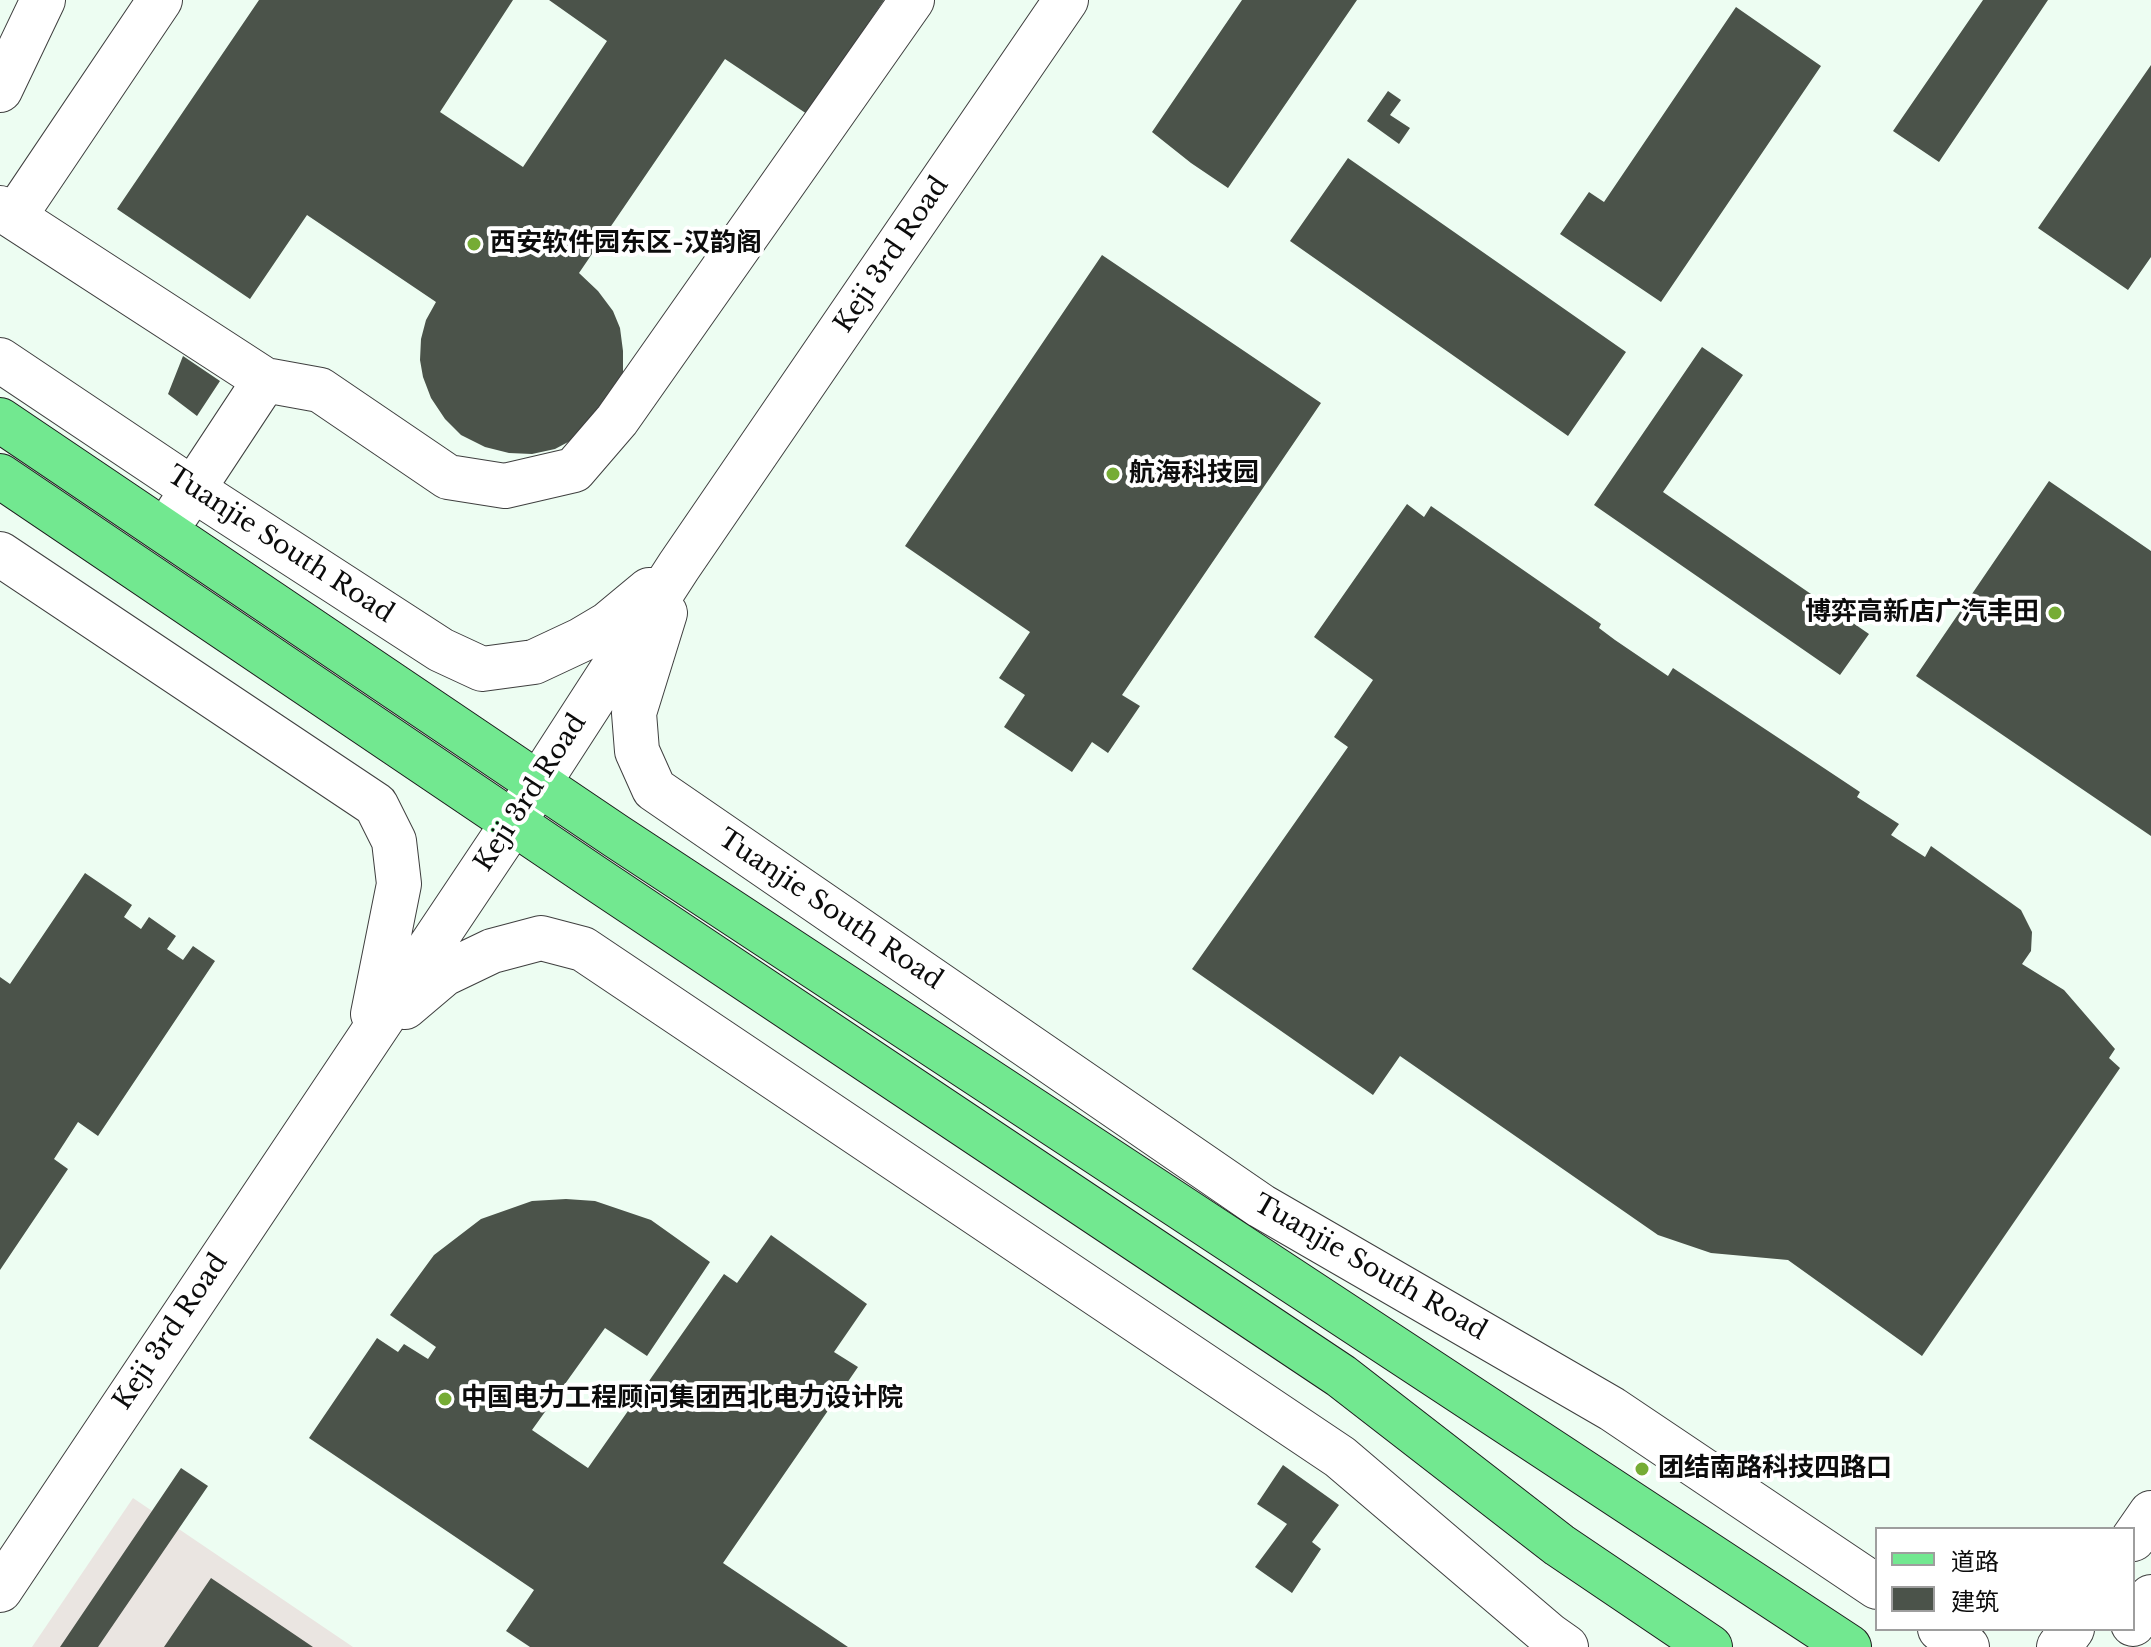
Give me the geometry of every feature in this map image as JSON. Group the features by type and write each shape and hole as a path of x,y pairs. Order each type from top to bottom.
{"main road":[{"name":"Tuanjie South Road","path":"0,420 538,784 1849,1647"},
{"path":"0,476 1341,1376 1559,1545 1710,1647"}],"street":[{"path":"0,90 43,0"},
{"path":"160,0 7,213 265,380 320,390 448,477 505,486 574,470 617,420 912,0"},
{"name":"Keji 3rd Road","path":"0,1590 513,823 679,566 1066,0"},
{"name":"Tuanjie South Road","path":"0,360 441,650 482,669 534,662 581,640 608,624 679,566"},
{"path":"165,531 265,380"},
{"path":"0,554 376,805 394,841 399,884 369,1036"},
{"name":"Tuanjie South Road","path":"679,566 634,713 637,751 654,789 1261,1206 1612,1409 1875,1586"},
{"path":"369,1036 444,974 492,951 541,938 583,949 1340,1457 1566,1647"},
{"path":"2135,1536 2151,1513"},
{"path":"2135,1621 2151,1597"},
{"path":"1943,1631 1967,1647"}],"shaded area":[{"path":"133,1498 353,1647 32,1647"}],"building":[{"name":"西安软件园东区-汉韵阁","path":"259,0 513,0 440,112 523,167 607,41 549,0 884,0 807,114 725,59 579,273 613,311 620,328 623,374 615,395 570,441 555,449 532,454 485,447 461,435 445,419 431,398 420,360 426,320 436,302 307,215 250,299 117,209"},
{"path":"1242,0 1357,0 1228,188 1152,132"},
{"path":"1983,0 2048,0 1939,162 1893,131"},
{"path":"1736,7 1821,66 1661,302 1560,234 1589,192 1604,202"},
{"path":"2151,65 2151,257 2128,290 2038,228"},
{"path":"1388,91 1401,100 1390,115 1410,128 1399,144 1367,121"},
{"path":"1348,158 1626,352 1568,436 1290,241"},
{"name":"航海科技园","path":"1102,255 1321,403 1122,695 1140,706 1108,753 1092,742 1072,772 1004,727 1025,695 999,678 1030,632 905,546"},
{"path":"1702,347 1743,375 1663,492 1869,634 1840,675 1594,505"},
{"path":"183,356 220,381 197,416 168,394"},
{"name":"博弈高新店广汽丰田","path":"2049,481 2151,551 2151,836 1916,676"},
{"path":"1407,504 1424,517 1431,506 1601,624 1599,628 1668,676 1673,668 1860,792 1857,797 1899,824 1891,835 1925,857 1931,846 2021,910 2032,932 2031,951 2022,964 2064,990 2115,1049 2109,1058 2120,1068 1922,1356 1788,1260 1711,1253 1658,1235 1400,1056 1373,1095 1192,969 1348,747 1334,737 1373,680 1314,637"},
{"path":"85,873 132,905 124,917 141,929 149,917 176,936 167,949 183,960 193,946 215,961 98,1136 78,1122 54,1159 68,1169 0,1270 0,977 10,984"},
{"name":"中国电力工程顾问集团西北电力设计院","path":"532,1201 595,1201 651,1220 710,1262 647,1356 605,1328 532,1430 588,1468 724,1274 737,1283 771,1235 867,1304 834,1352 858,1367 723,1563 848,1647 530,1647 506,1631 534,1590 309,1438 377,1338 398,1352 404,1344 428,1359 436,1347 390,1315 434,1255 481,1219"},
{"path":"1283,1465 1339,1505 1312,1542 1321,1549 1292,1593 1255,1567 1287,1524 1257,1504"},
{"path":"181,1468 208,1486 98,1647 60,1647"},
{"path":"211,1578 313,1647 164,1647"}],"place":[{"name":"西安软件园东区-汉韵阁","path":"474,244"},
{"name":"航海科技园","path":"1113,474"},
{"name":"博弈高新店广汽丰田","path":"2055,613"},
{"name":"中国电力工程顾问集团西北电力设计院","path":"445,1399"},
{"name":"团结南路科技四路口","path":"1642,1469"}]}
